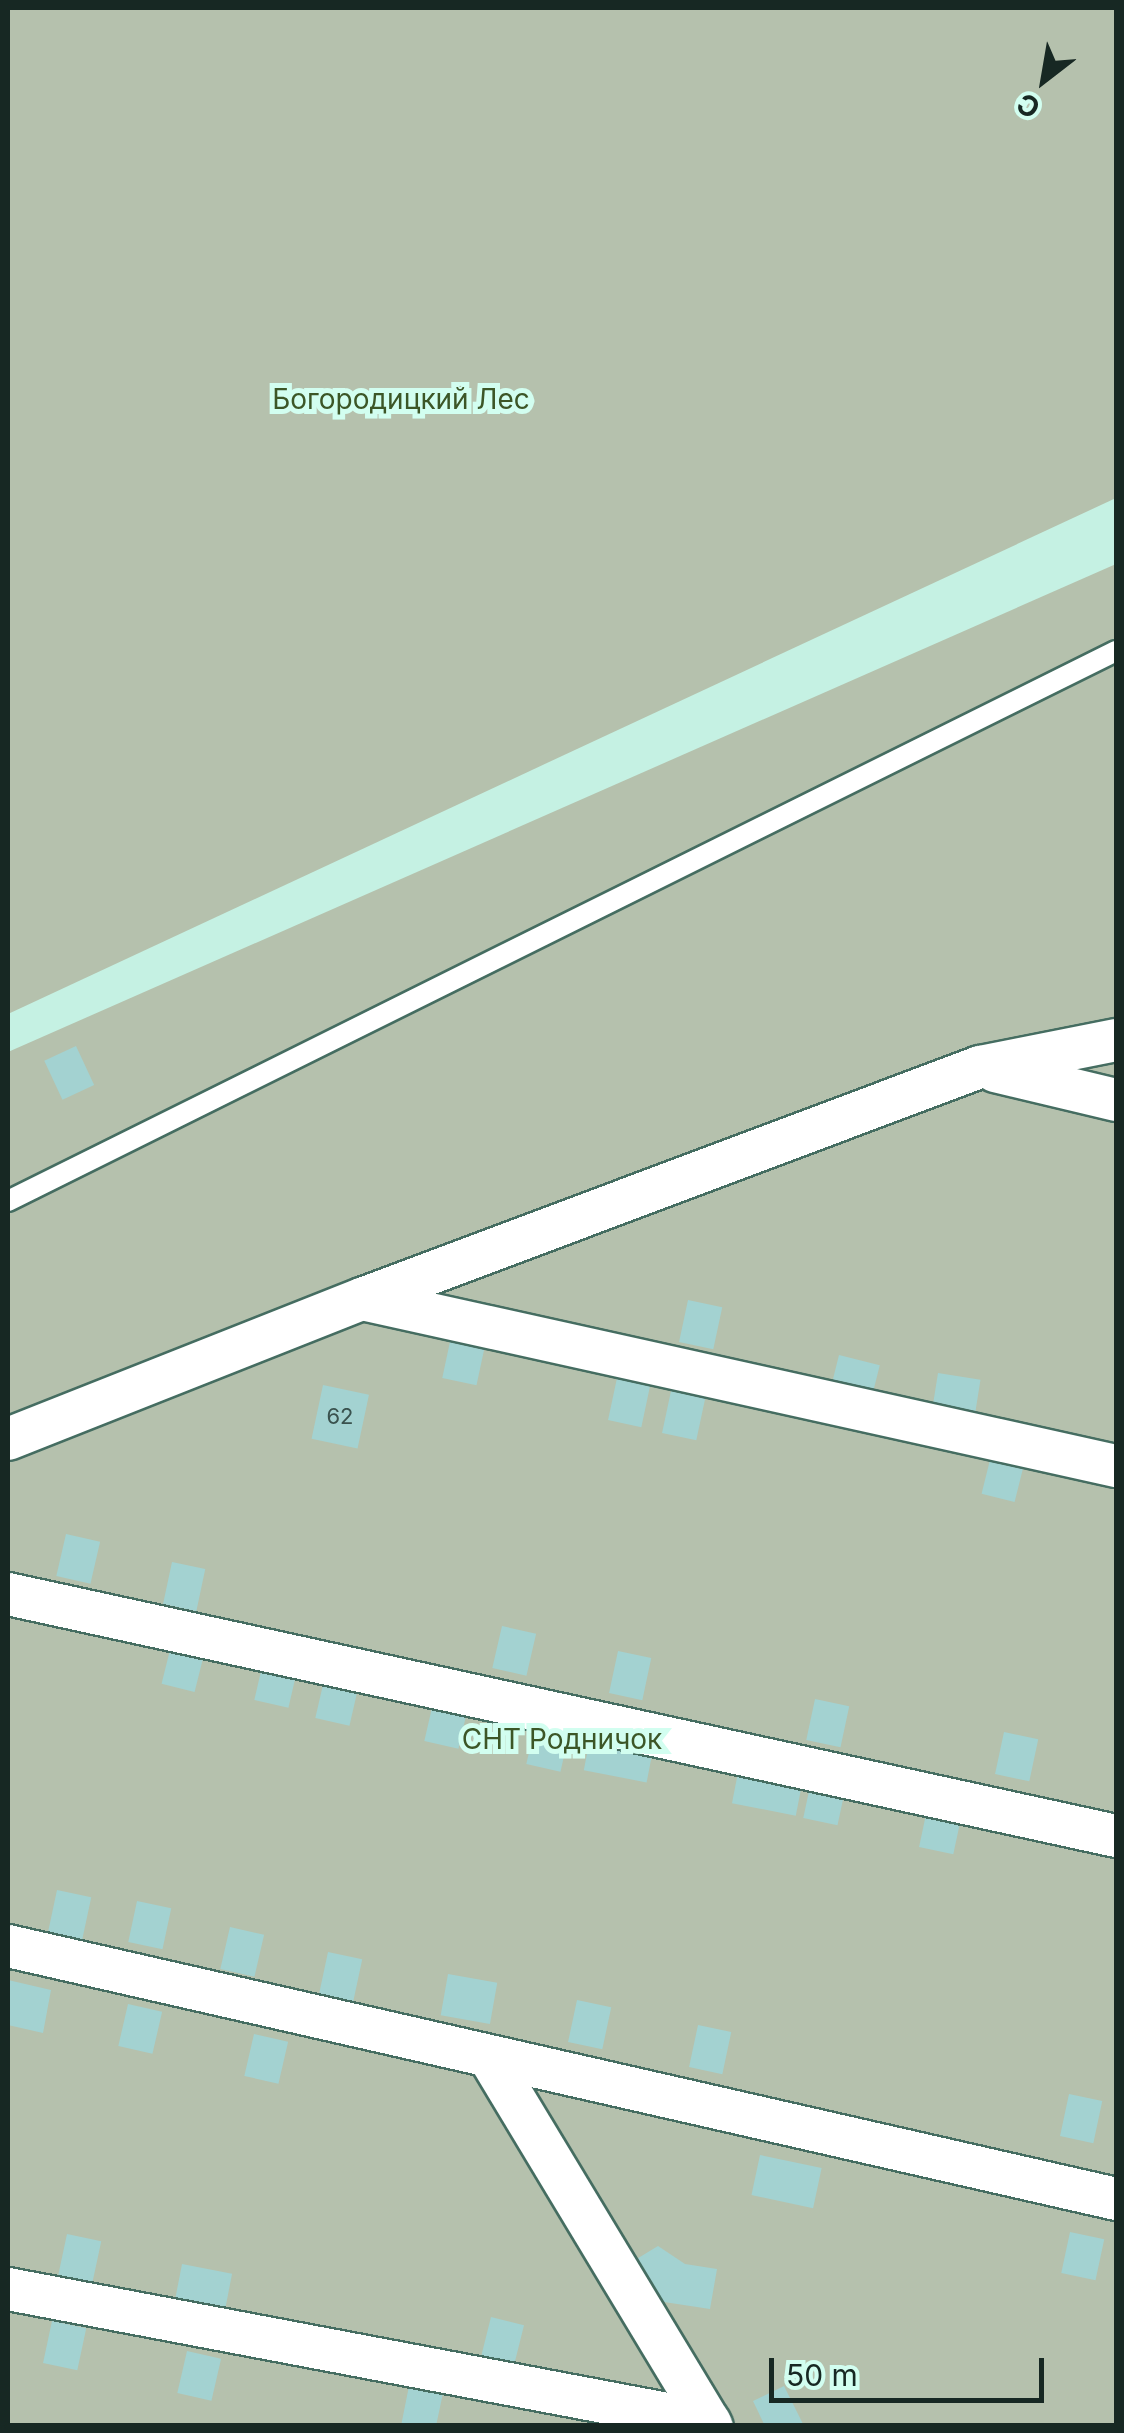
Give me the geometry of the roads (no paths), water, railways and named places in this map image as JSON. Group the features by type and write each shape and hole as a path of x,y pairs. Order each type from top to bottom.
{"street":[{"path":"8,1439 362,1299 980,1067 1116,1040"},
{"path":"980,1067 1116,1100"},
{"path":"362,1299 1116,1466"},
{"path":"8,1594 1116,1836"},
{"path":"8,1946 1116,2199"},
{"path":"489,2057 710,2424"},
{"path":"8,2289 710,2424"}],"lane":[{"path":"8,1201 1116,651"}],"park label":[{"name":"Богородицкий Лес","path":"401,399"},
{"name":"СНТ Родничок","path":"562,1739"}]}
